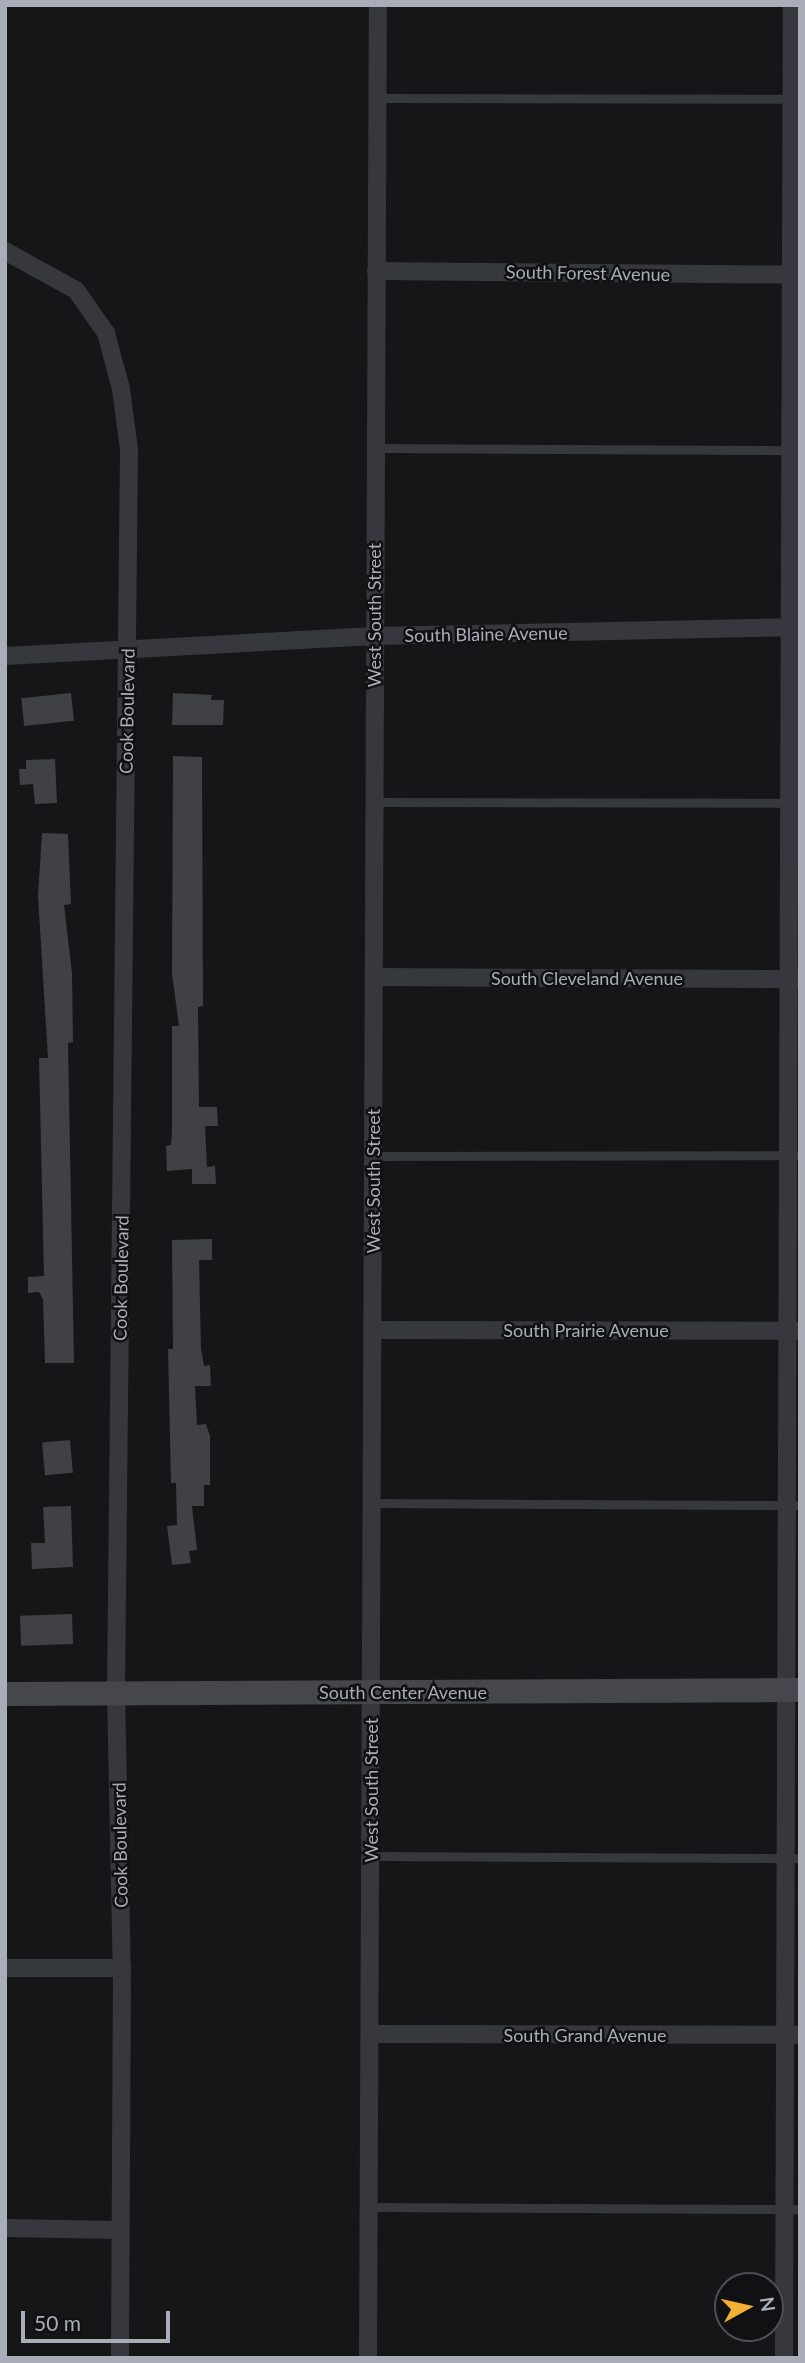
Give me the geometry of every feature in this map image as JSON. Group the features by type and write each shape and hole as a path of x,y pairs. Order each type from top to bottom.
{"street":[{"name":"West South Street","path":"368,2358 373,636 378,5"},
{"path":"784,2358 792,2209 796,99 792,5"},
{"name":"Cook Boulevard","path":"5,251 76,290 106,334 121,389 128,449 116,1693 122,1968 118,2230 120,2358"},
{"name":"South Forest Avenue","path":"376,271 795,275"},
{"name":"South Blaine Avenue","path":"5,656 128,647 373,636 795,627"},
{"name":"South Cleveland Avenue","path":"374,977 794,979"},
{"name":"South Prairie Avenue","path":"372,1330 793,1331"},
{"name":"South Center Avenue","path":"5,1694 793,1690"},
{"path":"5,1968 122,1968"},
{"name":"South Grand Avenue","path":"370,2034 792,2035"},
{"path":"5,2228 118,2230"}],"lane":[{"path":"377,98 796,99"},
{"path":"376,448 795,450"},
{"path":"374,802 794,803"},
{"path":"373,1156 794,1155"},
{"path":"372,1503 793,1505"},
{"path":"370,1856 793,1858"},
{"path":"369,2207 792,2209"}],"building":[{"path":"71,693 74,721 24,726 21,698"},
{"path":"173,693 212,695 211,700 224,700 223,725 172,725"},
{"path":"173,756 202,757 203,1006 198,1007 199,1107 217,1107 218,1126 205,1126 207,1167 215,1166 216,1184 192,1184 192,1169 167,1171 166,1146 171,1145 172,1130 172,1026 179,1026 172,974"},
{"path":"55,759 57,803 35,804 33,784 20,785 19,769 26,769 26,760"},
{"path":"42,833 68,834 71,904 64,905 72,973 73,1042 68,1043 74,1363 45,1363 43,1299 39,1292 28,1293 28,1277 44,1276 39,1058 48,1058 38,896"},
{"path":"212,1239 212,1260 199,1260 201,1348 204,1366 210,1365 211,1386 195,1386 197,1425 206,1424 210,1436 210,1485 204,1485 204,1506 192,1506 197,1550 189,1551 191,1563 172,1565 167,1526 177,1525 176,1483 171,1483 168,1349 173,1349 172,1240"},
{"path":"70,1440 73,1473 45,1475 42,1442"},
{"path":"71,1506 73,1567 32,1569 31,1543 45,1543 43,1507"},
{"path":"72,1614 73,1644 21,1646 20,1616"}]}
